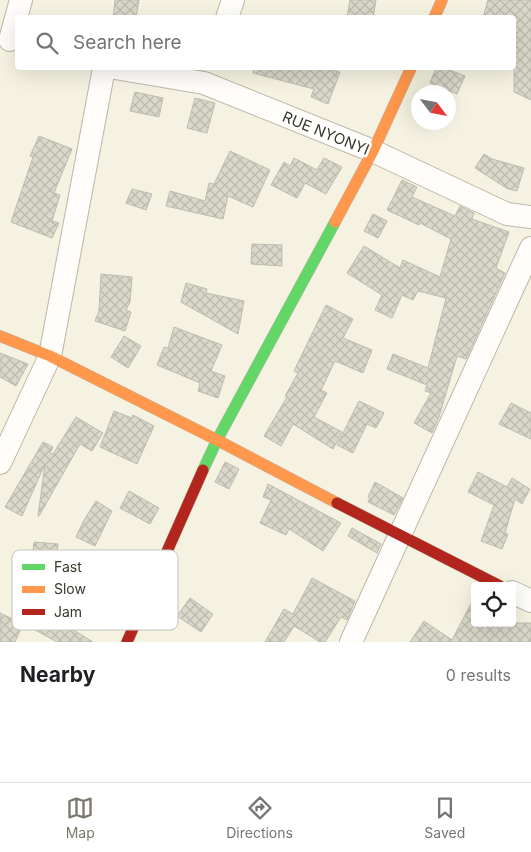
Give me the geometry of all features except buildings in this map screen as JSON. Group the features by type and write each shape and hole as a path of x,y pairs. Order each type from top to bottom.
{"street":[{"path":"16,15 21,0"},
{"path":"228,15 233,0"},
{"path":"435,15 442,0"},
{"path":"9,39 15,20"},
{"path":"0,463 50,356 104,70"},
{"name":"RUE NYONYI","path":"141,70 207,75 507,214 531,217"},
{"path":"168,550 217,440 373,151 410,70"},
{"path":"351,642 531,248"},
{"path":"0,336 50,356 492,582"},
{"path":"516,594 531,601"},
{"path":"127,642 132,630"}],"traffic: fast":[{"path":"203,470 217,440 335,222"}],"traffic: slow":[{"path":"435,15 442,0"},
{"path":"335,222 373,151 410,70"},
{"path":"0,336 50,356 337,503"}],"traffic: jam":[{"path":"168,550 203,470"},
{"path":"337,503 492,582"},
{"path":"127,642 132,630"}]}
